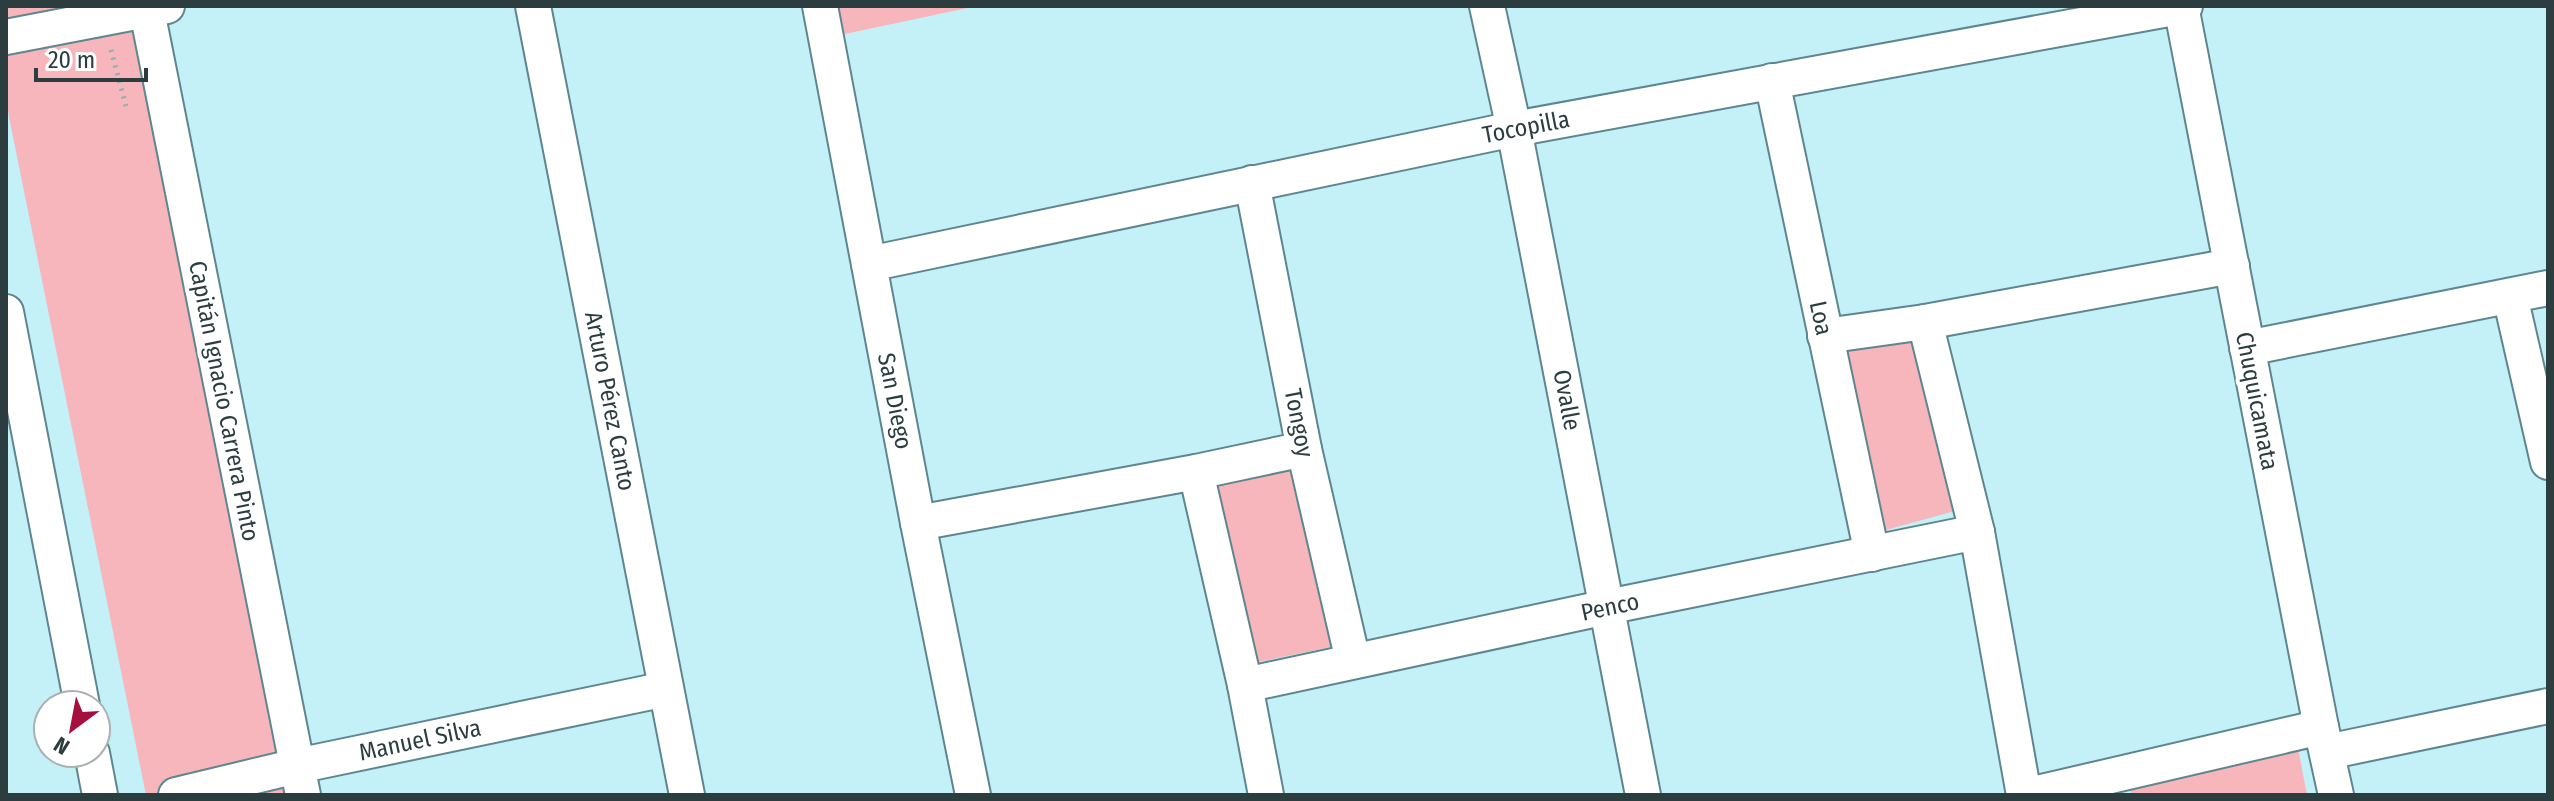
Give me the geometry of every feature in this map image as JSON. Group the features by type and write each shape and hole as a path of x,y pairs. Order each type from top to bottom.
{"street":[{"name":"Arturo Pérez Canto","path":"533,6 687,795"},
{"name":"San Diego","path":"820,6 973,795"},
{"name":"Ovalle","path":"1487,6 1514,129 1643,795"},
{"name":"Tocopilla","path":"869,264 1514,129 2183,6"},
{"name":"Chuquicamata","path":"2183,6 2336,795"},
{"path":"6,37 153,7"},
{"name":"Capitán Ignacio Carrera Pinto","path":"153,7 300,781"},
{"name":"Loa","path":"1772,81 1872,554"},
{"name":"Tongoy","path":"1252,183 1304,449 1353,661"},
{"path":"1825,336 1925,322 2232,266"},
{"path":"2247,348 2548,288"},
{"path":"2510,296 2548,462"},
{"path":"6,312 79,689"},
{"path":"1925,322 1977,532 2026,795 2324,739 2548,706"},
{"path":"918,523 1304,449"},
{"path":"1196,472 1245,685 1266,795"},
{"name":"Penco","path":"1245,685 1977,532"},
{"name":"Manuel Silva","path":"176,795 300,781 666,689"},
{"path":"95,769 100,795"}],"shaded area":[{"path":"6,6 128,6 286,795 146,795 9,117 6,96"},
{"path":"834,6 977,6 840,35"},
{"path":"1918,336 1955,511 1882,531 1836,348"},
{"path":"1294,465 1336,646 1258,662 1216,481"},
{"path":"2294,727 2307,795 2132,795 2124,765"}]}
